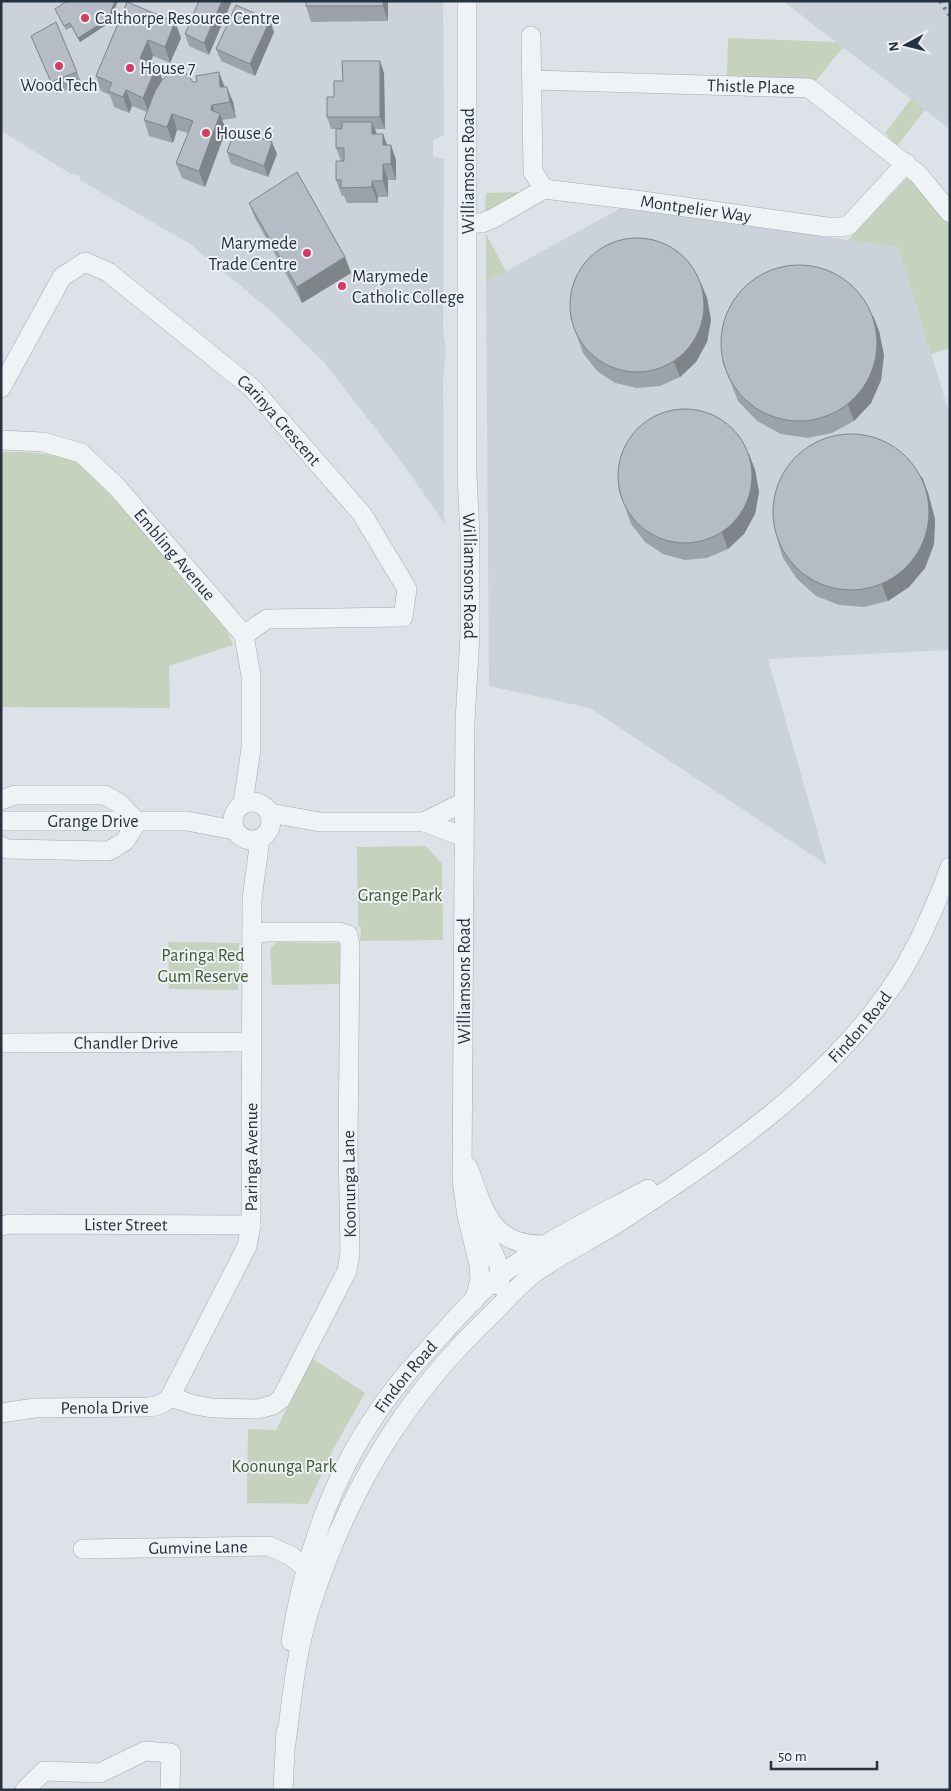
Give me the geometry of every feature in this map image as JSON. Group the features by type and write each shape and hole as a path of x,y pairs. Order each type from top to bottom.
{"street":[{"name":"Williamsons Road","path":"467,1 467,474 470,543 470,641 465,705 462,1180 467,1216 479,1265 480,1280 474,1301"},
{"path":"468,223 482,223 494,218 544,188 534,172 531,36"},
{"name":"Thistle Place","path":"533,80 809,88 906,163 919,175 950,214"},
{"name":"Montpelier Way","path":"544,188 827,227 842,227 849,225 906,163"},
{"name":"Carinya Crescent","path":"1,388 62,277 85,262 108,272 252,388 362,514 407,589 403,617 267,619 244,635"},
{"name":"Embling Avenue","path":"1,440 43,442 81,453 117,487 244,635"},
{"path":"244,635 251,676 251,749 265,822 251,841 238,834 232,821 239,807 251,749"},
{"path":"1,800 15,794 105,795 120,804 137,822 125,840 108,851 7,849 1,846"},
{"path":"239,807 251,802 265,822"},
{"path":"424,822 464,802"},
{"name":"Grange Drive","path":"187,822 239,807"},
{"name":"Grange Drive","path":"1,821 187,822 238,834"},
{"path":"265,822 424,822 464,837"},
{"name":"Paringa Avenue","path":"170,1397 246,1246 251,1225 252,899 265,822"},
{"name":"Paringa Avenue","path":"238,834 252,899"},
{"name":"Findon Road","path":"286,1743 298,1659 310,1609 345,1518 386,1439 416,1397 457,1348 530,1276 614,1225 723,1150 772,1114 827,1064 860,1029 899,975 925,929 950,867"},
{"name":"Koonunga Lane","path":"170,1397 212,1408 258,1409 273,1405 281,1399 347,1271 350,1253 348,1147 350,945 348,935 339,932 266,932 252,934"},
{"name":"Chandler Drive","path":"1,1042 251,1042"},
{"name":"Findon Road","path":"284,1790 286,1694 295,1613 306,1568 328,1507 342,1474 364,1432 412,1368 474,1301 499,1278 544,1245 723,1150"},
{"name":"Williamsons Road","path":"463,1151 476,1214 499,1266 499,1278"},
{"path":"463,1151 484,1210 494,1225 502,1234 517,1242 529,1245 544,1245"},
{"name":"Lister Street","path":"1,1226 10,1224 251,1225"},
{"path":"479,1265 484,1273 490,1277 518,1279 530,1276"},
{"path":"489,1316 500,1291 499,1278"},
{"name":"Penola Drive","path":"1,1413 35,1408 158,1406 165,1403 170,1397"},
{"name":"Penola Drive","path":"1,1402 35,1408"},
{"name":"Gumvine Lane","path":"83,1549 269,1546 291,1556 306,1568"},
{"path":"25,1790 44,1771 100,1774 145,1751 171,1753 170,1790"}],"shaded area":[{"name":"Marymede Catholic College","path":"1,1 443,1 444,135 433,140 433,157 444,159 443,331 446,351 443,379 444,523 406,468 324,362 272,312 190,244 80,180 79,175 71,174 1,131"},
{"path":"783,1 950,1 950,129 836,42"},
{"path":"621,208 898,247 950,415 950,650 768,659 827,865 590,708 489,686 486,282"}],"green space":[{"path":"728,38 836,42 844,48 816,81 727,76"},
{"path":"911,99 925,110 897,146 885,133"},
{"path":"908,177 950,227 950,348 931,354 898,247 848,240"},
{"path":"522,192 485,212 486,193"},
{"path":"486,234 506,271 486,282"},
{"path":"1,452 68,456 79,463 168,556 227,631 233,645 169,666 170,708 1,707"},
{"name":"Grange Park","path":"426,846 442,864 443,940 360,941 361,927 358,926 357,847"},
{"name":"Paringa Red Gum Reserve","path":"168,942 239,943 238,990 169,989"},
{"path":"277,942 338,943 345,948 344,984 272,985 270,949"},
{"name":"Koonunga Park","path":"312,1358 365,1393 335,1446 308,1504 247,1503 248,1429 276,1430"}],"building":[{"name":"Calthorpe Resource Centre","path":"67,1 115,1 108,19 78,38 70,23 64,26 55,9"},
{"path":"199,1 222,1 204,43 185,34"},
{"path":"306,1 383,1 383,6 306,6"},
{"name":"House 7","path":"127,2 175,22 165,47 148,40 140,58 157,65 143,98 126,90 123,97 108,91 112,83 96,76"},
{"path":"236,5 270,20 250,64 216,49"},
{"name":"Wood Tech","path":"56,22 77,72 51,82 31,36"},
{"path":"342,61 380,61 380,117 327,117 327,97 334,97 334,81 343,81"},
{"path":"180,65 193,82 197,82 196,76 219,72 220,87 227,87 230,102 212,105 211,110 220,114 199,171 176,163 193,121 172,114 167,127 144,120 155,91 162,80"},
{"path":"342,122 372,122 372,134 383,134 383,145 391,145 391,164 383,164 383,181 372,181 372,187 341,188 341,180 336,180 336,161 344,161 344,148 336,148 336,129 342,129"},
{"path":"235,129 272,142 264,166 227,152"},
{"name":"Marymede Trade Centre","path":"297,172 345,257 297,287 249,203"},
{"path":"637,238 663,243 685,257 699,279 704,305 699,331 685,353 663,367 637,372 611,367 589,353 575,331 570,305 575,279 589,257 611,243"},
{"path":"791,265 807,265 822,268 836,274 859,293 868,306 874,320 877,343 876,358 868,380 849,403 836,412 822,418 807,421 791,421 776,418 762,412 739,393 730,380 724,366 721,351 721,335 724,320 730,306 749,283 762,274 776,268"},
{"path":"685,409 711,414 733,428 747,450 752,476 747,502 733,524 711,538 685,543 659,538 637,524 623,502 618,476 623,450 637,428 659,414"},
{"path":"843,434 859,434 881,439 907,456 924,482 929,512 924,542 907,568 881,585 859,590 843,590 821,585 801,573 790,562 778,542 773,520 773,504 778,482 790,462 801,451 821,439"}],"railway":[{"path":"940,1 950,16"}],"place":[{"name":"Calthorpe Resource Centre","path":"85,18"},
{"name":"Wood Tech","path":"59,66"},
{"name":"House 7","path":"130,68"},
{"name":"House 6","path":"206,133"},
{"name":"Marymede Trade Centre","path":"307,253"},
{"name":"Marymede Catholic College","path":"342,286"}]}
